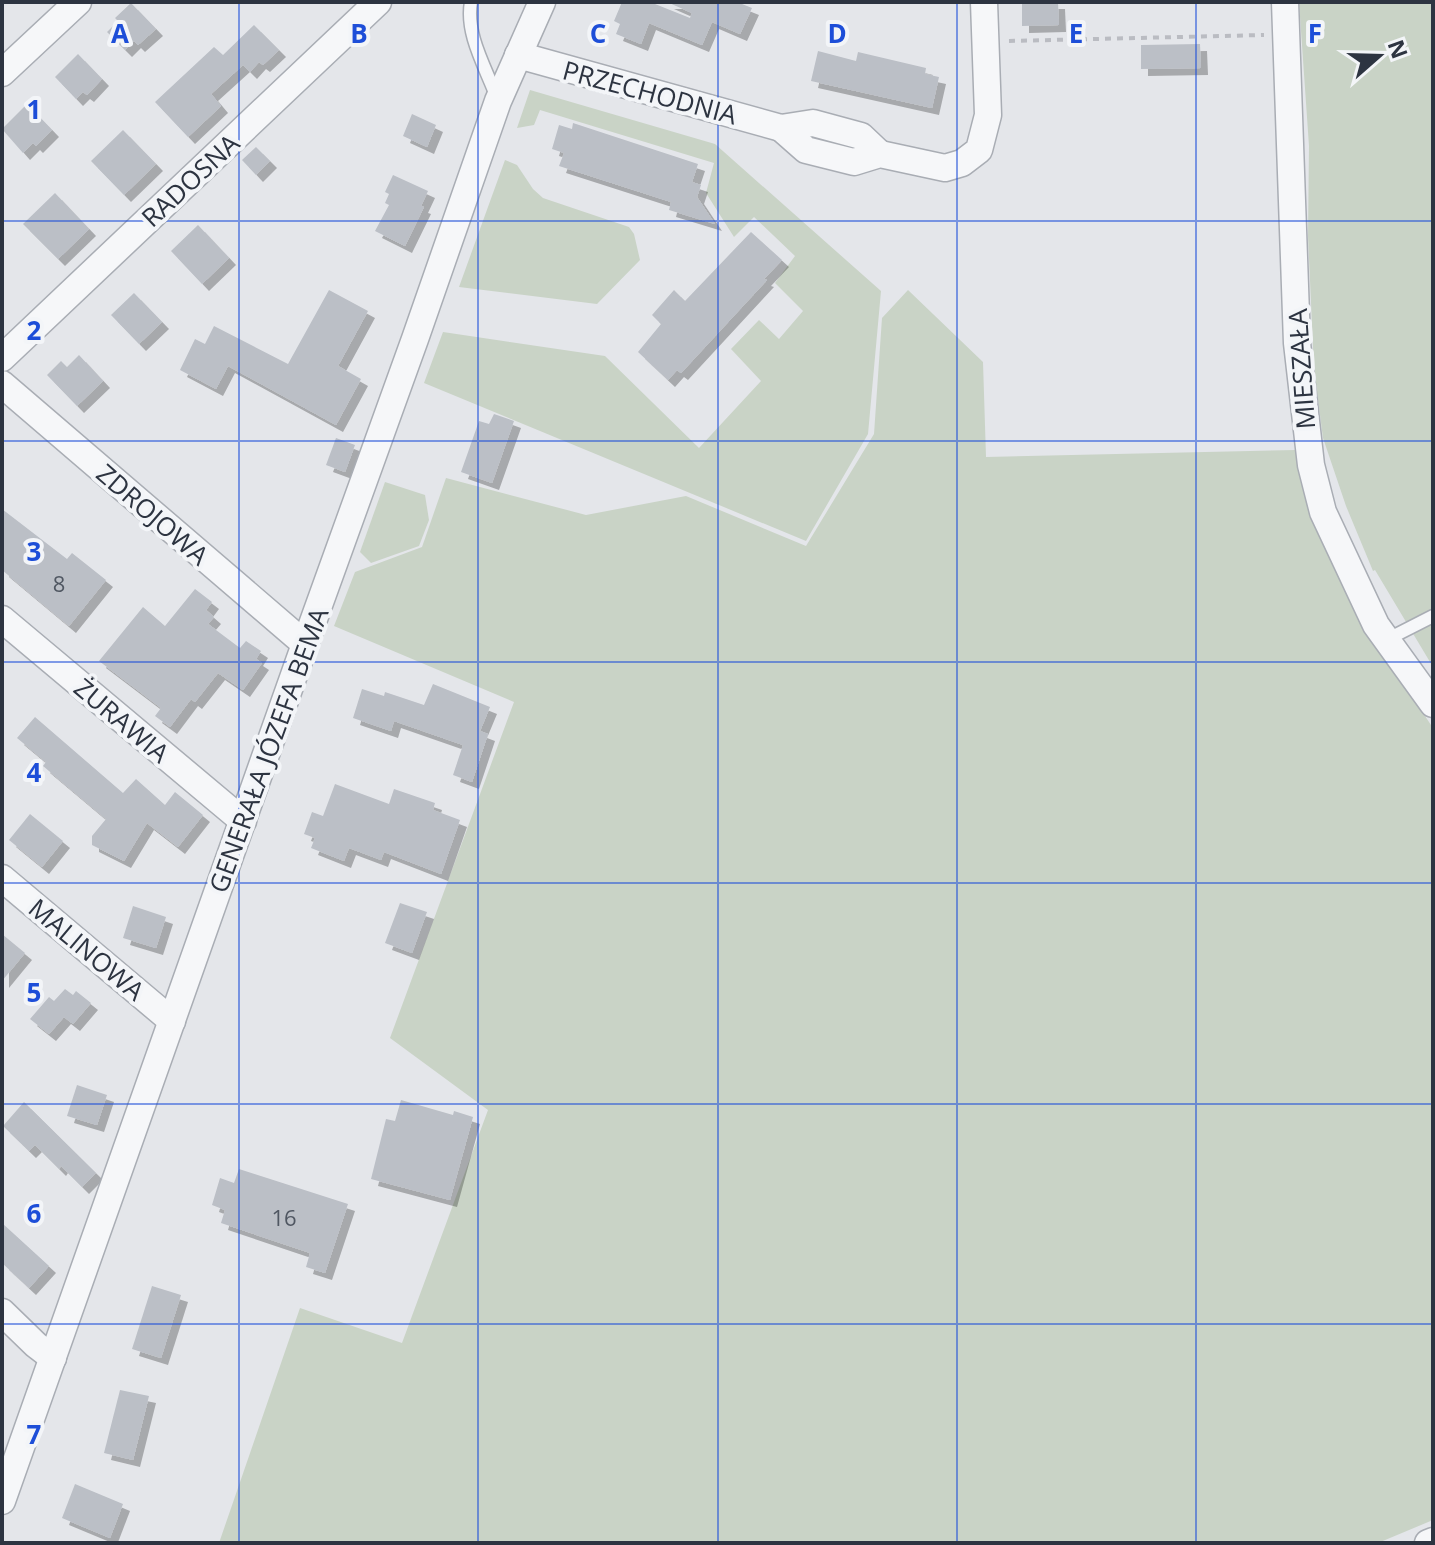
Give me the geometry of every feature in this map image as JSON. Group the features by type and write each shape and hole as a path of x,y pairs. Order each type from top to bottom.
{"street":[{"path":"2,73 78,2"},
{"name":"RADOSNA","path":"2,358 378,2"},
{"name":"GENERAŁA JÓZEFA BEMA","path":"2,1501 498,101 542,2"},
{"name":"PRZECHODNIA","path":"518,55 781,128 813,123 861,136 880,154 949,168 962,163 979,150 988,115 984,2"},
{"name":"MIESZAŁA","path":"1285,2 1297,343 1306,438 1323,512 1341,555 1386,640 1433,704"},
{"name":"ZDROJOWA","path":"2,384 305,644"},
{"name":"ŻURAWIA","path":"2,619 243,821"},
{"name":"MALINOWA","path":"2,878 172,1021"},
{"path":"2,1312 53,1358"}],"lane":[{"path":"471,2 471,30 498,101"},
{"path":"1386,640 1433,616"}],"path":[{"path":"986,42 1286,35"}],"shaded area":[{"path":"1299,2 1433,2 1433,667 1373,571 1323,438 1314,369 1308,236 1309,146"},
{"path":"530,90 715,144 881,291 868,434 806,541 424,383 443,332 605,356 699,448 761,381 731,349 759,320 779,339 803,311 775,283 795,256 754,217 734,237 706,193 714,163 540,110 534,125 517,128"},
{"path":"505,160 517,165 543,198 629,227 634,234 640,260 597,304 459,287"},
{"path":"908,290 983,362 986,457 1296,450 1323,533 1375,641 1433,728 1433,1520 1378,1543 219,1543 300,1308 402,1343 488,1110 390,1038 514,702 334,626 355,572 422,547 446,478 586,515 686,496 806,546 874,434 882,318"},
{"path":"385,482 425,495 429,520 419,546 371,563 360,552"}],"building":[{"path":"622,2 650,2 690,18 692,13 667,2 737,2 752,8 740,34 712,22 702,45 649,23 641,44 616,34 620,24 614,21"},
{"path":"1022,2 1058,2 1059,25 1022,26"},
{"path":"131,3 156,29 138,45 134,41 125,50 107,32 118,21 115,18"},
{"path":"254,25 279,50 263,65 259,62 250,72 243,65 211,94 221,106 188,137 155,102 214,47 223,55"},
{"path":"1200,44 1201,68 1141,69 1141,45"},
{"path":"818,51 856,61 858,52 926,68 925,74 939,77 932,108 811,81"},
{"path":"78,54 102,79 87,95 83,92 76,99 55,77"},
{"path":"27,104 52,130 36,146 33,143 23,153 2,129"},
{"path":"412,114 436,125 427,147 403,136"},
{"path":"573,123 698,164 692,182 701,185 697,197 715,224 669,210 671,202 559,166 564,153 552,149 559,125 572,129"},
{"path":"123,130 156,164 124,195 91,161"},
{"path":"256,147 270,161 256,175 242,160"},
{"path":"393,175 428,191 421,206 424,207 405,246 375,231 389,205 385,203 389,194 385,192"},
{"path":"55,193 89,229 58,259 23,224"},
{"path":"198,225 229,258 202,284 171,251"},
{"path":"751,232 782,260 681,373 677,370 668,380 638,352 661,324 652,315 674,290 685,301"},
{"path":"329,290 368,311 338,366 361,379 336,425 228,366 216,389 180,370 195,339 205,344 214,326 288,364"},
{"path":"134,293 162,322 139,344 111,315"},
{"path":"79,355 103,381 77,406 47,375 61,361 67,367"},
{"path":"494,414 514,421 492,483 461,472 479,421 489,424"},
{"path":"336,438 355,445 345,472 326,465"},
{"path":"2,509 67,559 72,553 106,580 69,626 2,570"},
{"path":"195,589 212,602 206,610 214,617 208,624 240,648 246,641 261,651 256,659 262,663 243,690 218,673 195,702 191,699 170,727 155,716 161,708 99,661 143,607 165,626"},
{"path":"433,684 490,707 480,731 488,734 472,782 453,775 463,745 394,721 391,731 353,718 362,689 384,696 385,692 424,705"},
{"path":"35,717 123,793 136,779 165,805 175,792 203,815 178,847 147,823 124,861 92,845 92,836 106,819 43,766 46,762 17,738"},
{"path":"335,784 389,804 394,789 435,803 433,810 460,820 441,874 384,852 381,860 349,848 344,861 311,848 315,838 304,834 312,812 323,816"},
{"path":"30,814 63,841 42,867 9,840"},
{"path":"400,903 427,912 412,953 385,943"},
{"path":"133,906 166,917 156,948 123,938"},
{"path":"2,934 25,953 2,981"},
{"path":"65,989 73,995 76,991 91,1003 73,1024 64,1017 49,1034 30,1019 49,997 54,1001"},
{"path":"77,1085 107,1095 97,1125 67,1116"},
{"path":"401,1100 453,1115 454,1111 473,1117 450,1200 371,1179 386,1119 395,1121"},
{"path":"24,1102 96,1173 82,1187 35,1145 29,1151 3,1126"},
{"path":"239,1169 348,1204 325,1273 306,1267 310,1253 221,1223 225,1210 212,1205 220,1178 234,1183"},
{"path":"2,1223 49,1266 29,1288 2,1263"},
{"path":"152,1286 181,1295 161,1358 132,1349"},
{"path":"120,1390 149,1396 133,1460 104,1453"},
{"path":"75,1484 123,1504 110,1538 62,1518"}]}
